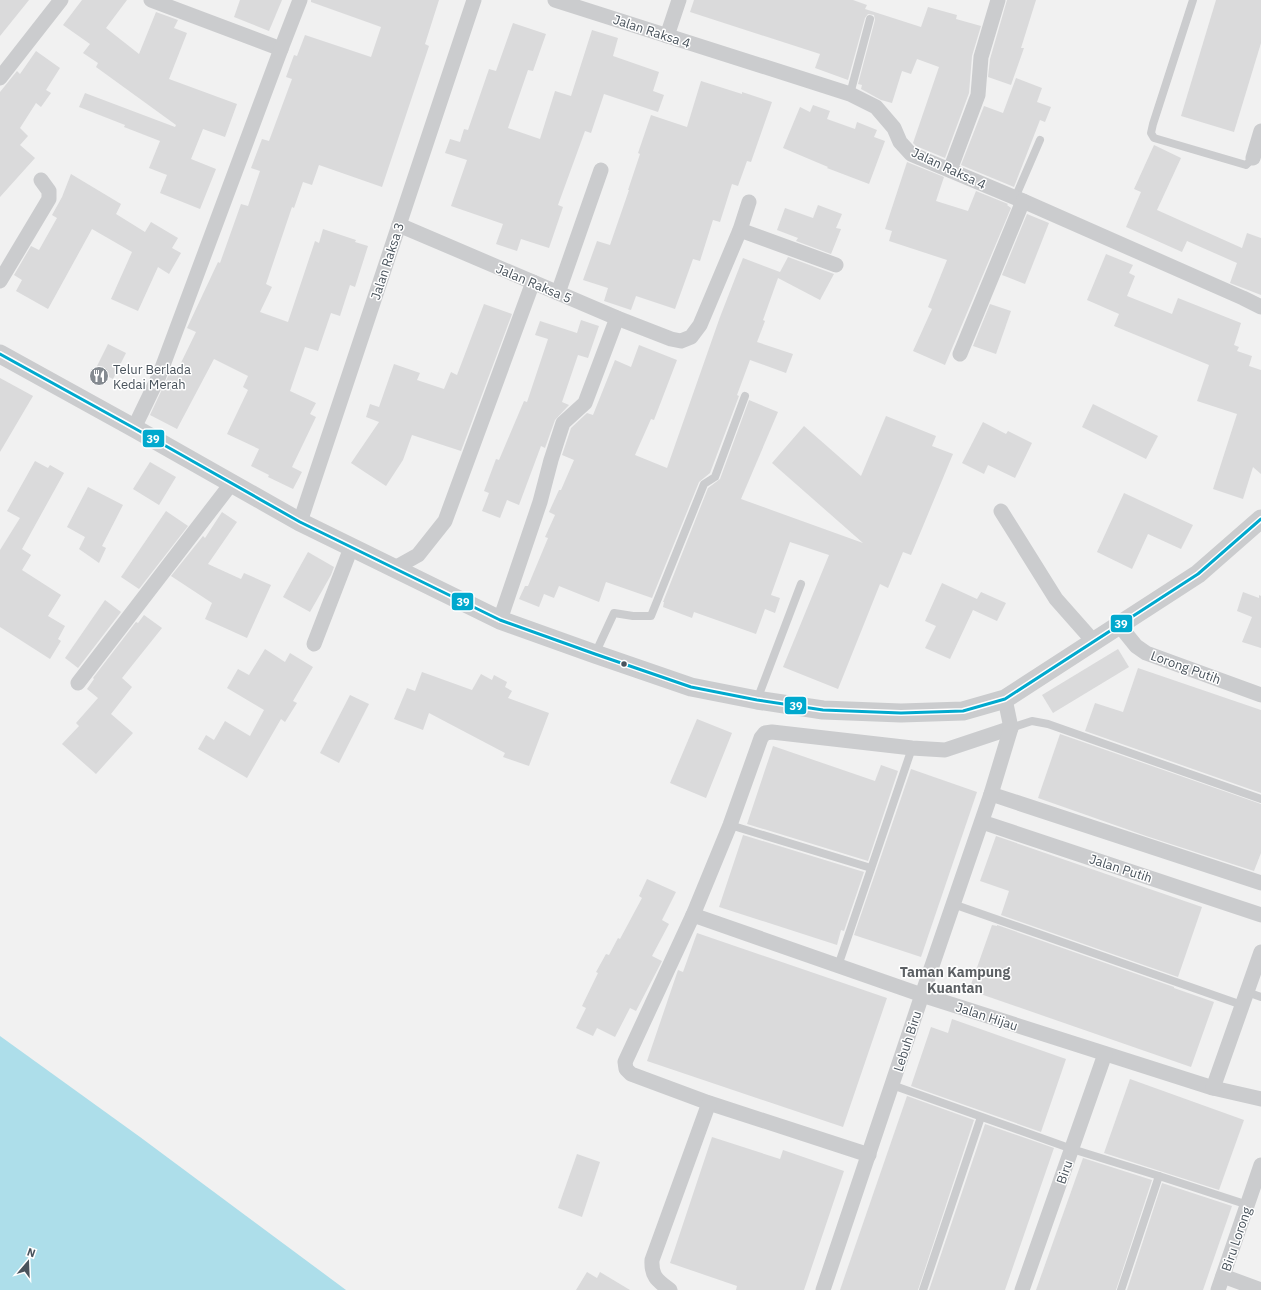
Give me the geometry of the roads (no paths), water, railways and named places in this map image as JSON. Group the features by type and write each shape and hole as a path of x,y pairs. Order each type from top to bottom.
{"street":[{"path":"0,78 61,0"},
{"path":"151,0 281,49"},
{"path":"134,428 158,376 300,0"},
{"name":"Jalan Raksa 3","path":"300,522 474,0"},
{"name":"Jalan Raksa 4","path":"555,0 850,94 876,107 894,128 900,142 911,154 1261,307"},
{"path":"667,36 679,0"},
{"path":"950,170 978,95 981,56 998,0"},
{"path":"1253,158 1261,131"},
{"path":"558,293 601,170"},
{"path":"0,281 49,199 49,191 41,180"},
{"path":"960,354 1019,200"},
{"path":"749,202 740,230 836,265"},
{"name":"Jalan Raksa 5","path":"399,225 617,318 671,339 681,340 691,336 700,325 740,230"},
{"path":"393,569 418,555 445,521 533,282"},
{"path":"500,620 540,502 563,423 584,403 617,318"},
{"path":"0,354 300,522 393,569 500,620 691,687 758,700 823,710 901,713 963,711 1005,699 1120,626 1198,574 1261,519"},
{"path":"78,683 231,484"},
{"path":"1001,511 1056,599 1094,642"},
{"path":"314,644 351,548"},
{"name":"Lorong Putih","path":"1120,626 1136,646 1146,653 1261,695"},
{"name":"Lebuh Biru","path":"823,1290 991,794 1011,728 1005,699"},
{"path":"869,1155 709,1103 630,1074 626,1069 625,1062 693,915 730,825 761,738 765,733 772,732 912,748 945,750 1011,728"},
{"path":"991,794 1261,883"},
{"name":"Jalan Putih","path":"982,822 1261,915"},
{"name":"Jalan Hijau","path":"693,915 922,995 1213,1088 1261,1099"},
{"path":"1213,1088 1250,998 1261,952"},
{"name":"Biru","path":"1022,1290 1105,1054"},
{"path":"670,1290 653,1274 651,1268 652,1260 709,1103"},
{"name":"Biru Lorong","path":"1220,1283 1253,1198 1261,1165"},
{"path":"1220,1283 1261,1290"}],"lane":[{"path":"1193,0 1151,133 1154,138 1246,165 1253,158"},
{"path":"850,94 870,18"},
{"path":"1019,200 1040,140"},
{"path":"595,654 614,613 633,616 651,616 704,484 715,477 745,396"},
{"path":"758,700 801,584"},
{"path":"1011,728 1032,721 1048,724 1261,799"},
{"path":"838,966 912,748"},
{"path":"730,825 871,868"},
{"path":"953,904 1250,998"},
{"path":"892,1085 1072,1149 1159,1176 1253,1198"},
{"path":"923,1290 981,1117"},
{"path":"1121,1290 1159,1176"}],"water":[{"path":"0,1036 140,1137 346,1290 0,1290"}],"place":[{"name":"Telur Berlada Kedai Merah","path":"99,376"}],"district":[{"name":"Taman Kampung Kuantan","path":"955,980"}]}
